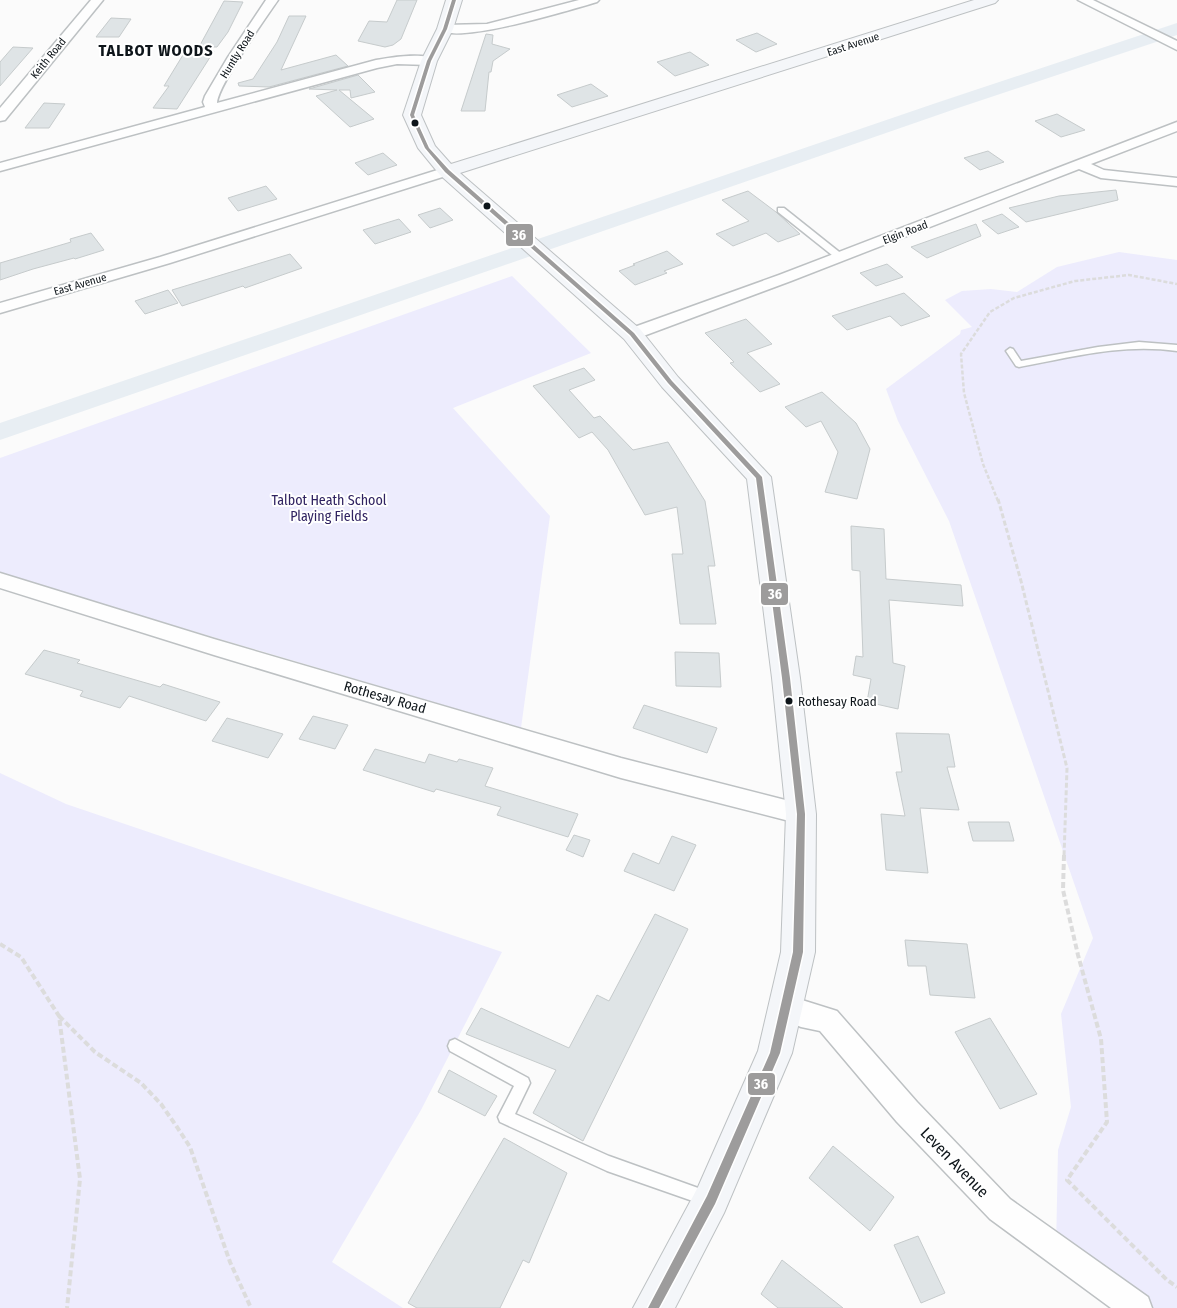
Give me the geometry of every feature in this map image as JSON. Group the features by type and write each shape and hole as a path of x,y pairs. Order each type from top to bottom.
{"street":[{"name":"Keith Road","path":"0,117 98,0"},
{"name":"Huntly Road","path":"213,109 210,102 212,96 234,57 272,0"},
{"path":"454,0 445,29 430,61 412,115 427,148 447,171 550,259 632,334 670,382 759,477 802,814 798,952 775,1053 692,1240 653,1308"},
{"path":"445,29 487,28 593,0"},
{"name":"East Avenue","path":"0,308 165,260 990,0"},
{"path":"1084,0 1173,44"},
{"path":"0,167 386,61 430,61"},
{"name":"Elgin Road","path":"632,334 840,257 1081,165 1177,126"},
{"path":"1081,165 1101,174 1177,182"},
{"name":"Rothesay Road","path":"0,580 214,647 621,768 802,814"},
{"name":"Leven Avenue","path":"786,1008 801,1014 828,1020 907,1112 1000,1209 1137,1308"}],"lane":[{"path":"781,210 840,257"},
{"path":"1010,351 1020,364 1105,349 1151,346 1177,348"},
{"path":"455,1046 523,1083 505,1117 607,1163 711,1200"}],"path":[{"path":"1177,284 1130,275 1109,276 1075,281 1014,298 990,312 961,354 964,393 983,464 998,500 1021,581 1067,768 1063,890 1078,955 1101,1039 1107,1122 1068,1180 1167,1280 1177,1287"},
{"path":"0,944 20,957 59,1016 95,1052 141,1083 161,1104 177,1127 190,1147 230,1262 251,1308"},
{"path":"59,1016 80,1179 67,1308"}],"shaded area":[{"path":"1177,23 1177,35 958,108 0,440 0,423 939,102"}],"green space":[{"path":"1119,252 1177,260 1177,1308 1137,1308 1056,1249 1058,1150 1071,1107 1061,1014 1093,938 949,521 898,421 886,389 960,334 961,330 972,327 945,300 962,291 991,289 1017,292 1057,267"},
{"name":"Talbot Heath School Playing Fields","path":"512,276 591,353 453,408 550,516 521,728 0,574 0,458"},
{"path":"0,773 66,804 502,952 421,1110 332,1262 403,1308 0,1308"}],"building":[{"path":"397,0 417,0 401,39 393,45 385,47 358,41 369,21 387,22"},
{"path":"224,1 243,2 228,32 217,47 199,47"},
{"path":"289,16 306,16 281,70 336,55 348,66 269,87 239,86 238,83 253,79 277,42"},
{"path":"111,18 131,19 119,37 96,37"},
{"path":"757,33 777,44 756,52 736,40"},
{"path":"486,34 493,35 492,44 510,49 493,61 491,72 489,72 485,111 461,111"},
{"path":"13,47 33,48 0,86 0,62"},
{"path":"186,50 214,51 177,109 153,108 169,86 164,86"},
{"path":"690,52 709,65 675,76 657,62"},
{"path":"358,75 375,92 351,98 350,90 339,90 374,119 350,127 316,96 337,90 309,89"},
{"path":"591,84 608,96 572,107 557,95"},
{"path":"44,103 65,104 49,128 25,128"},
{"path":"1057,114 1085,130 1061,137 1035,121"},
{"path":"988,151 1004,162 980,170 964,158"},
{"path":"383,153 397,165 368,175 355,163"},
{"path":"266,186 277,199 238,211 228,198"},
{"path":"1116,190 1118,200 1026,222 1009,208 1059,196"},
{"path":"748,191 776,212 800,234 778,242 766,233 733,246 716,234 749,221 722,200"},
{"path":"440,208 453,220 430,228 418,215"},
{"path":"1002,214 1019,227 998,234 982,221"},
{"path":"399,219 411,232 375,244 363,230"},
{"path":"976,224 981,236 927,258 911,247"},
{"path":"91,233 104,250 0,280 0,263 71,242 70,239"},
{"path":"667,251 683,264 664,271 667,273 635,285 619,271 635,265 633,264"},
{"path":"290,254 302,268 245,288 243,286 182,306 172,290"},
{"path":"887,264 903,277 876,286 860,273"},
{"path":"168,290 178,303 145,314 135,301"},
{"path":"904,293 930,316 901,326 890,316 847,330 832,316"},
{"path":"746,319 772,344 747,353 780,384 760,392 730,363 734,362 705,333"},
{"path":"584,368 595,380 569,390 594,418 600,416 633,450 668,442 705,501 715,566 708,566 716,624 680,624 672,554 683,554 677,507 645,515 608,450 592,432 579,438 533,386"},
{"path":"822,392 856,423 870,449 857,499 825,492 838,452 821,421 806,427 785,407"},
{"path":"851,526 884,529 886,579 961,585 963,606 889,600 893,663 905,666 898,709 867,702 871,679 853,675 856,656 863,657 860,571 852,570"},
{"path":"44,650 80,660 77,663 160,687 163,684 220,702 206,721 129,696 120,708 80,696 83,691 25,674"},
{"path":"675,652 719,653 721,687 676,686"},
{"path":"644,705 717,728 707,753 633,728"},
{"path":"313,716 348,725 335,749 299,739"},
{"path":"227,718 283,734 268,758 212,741"},
{"path":"896,733 949,734 955,767 947,767 959,810 920,808 928,873 886,870 881,814 905,816 896,772 902,772"},
{"path":"375,749 425,763 429,754 457,762 459,759 493,768 485,786 578,814 568,837 497,815 501,807 436,789 434,792 363,770"},
{"path":"968,822 1009,822 1014,841 973,841"},
{"path":"574,835 590,840 583,857 566,850"},
{"path":"672,836 696,845 674,891 624,871 633,853 659,864"},
{"path":"655,914 688,929 583,1141 533,1113 556,1070 466,1034 481,1008 569,1048 597,995 609,1001"},
{"path":"905,940 967,944 975,998 930,995 926,966 908,966"},
{"path":"990,1018 1037,1094 1000,1109 955,1032"},
{"path":"449,1070 497,1096 485,1116 438,1092"},
{"path":"504,1138 567,1173 529,1263 523,1260 500,1308 417,1308 408,1303"},
{"path":"833,1146 894,1197 870,1231 809,1178"},
{"path":"918,1236 945,1293 921,1303 894,1245"},
{"path":"782,1260 843,1308 778,1308 761,1294"}],"transit line":[{"name":"36","path":"454,0 445,29 429,61 412,115 427,148 447,171 632,334 670,382 759,477 786,678 801,814 798,952 775,1053 711,1200 653,1308"}],"place":[{"name":"Rothesay Road","path":"789,701"}],"district":[{"name":"TALBOT WOODS","path":"156,50"}]}
